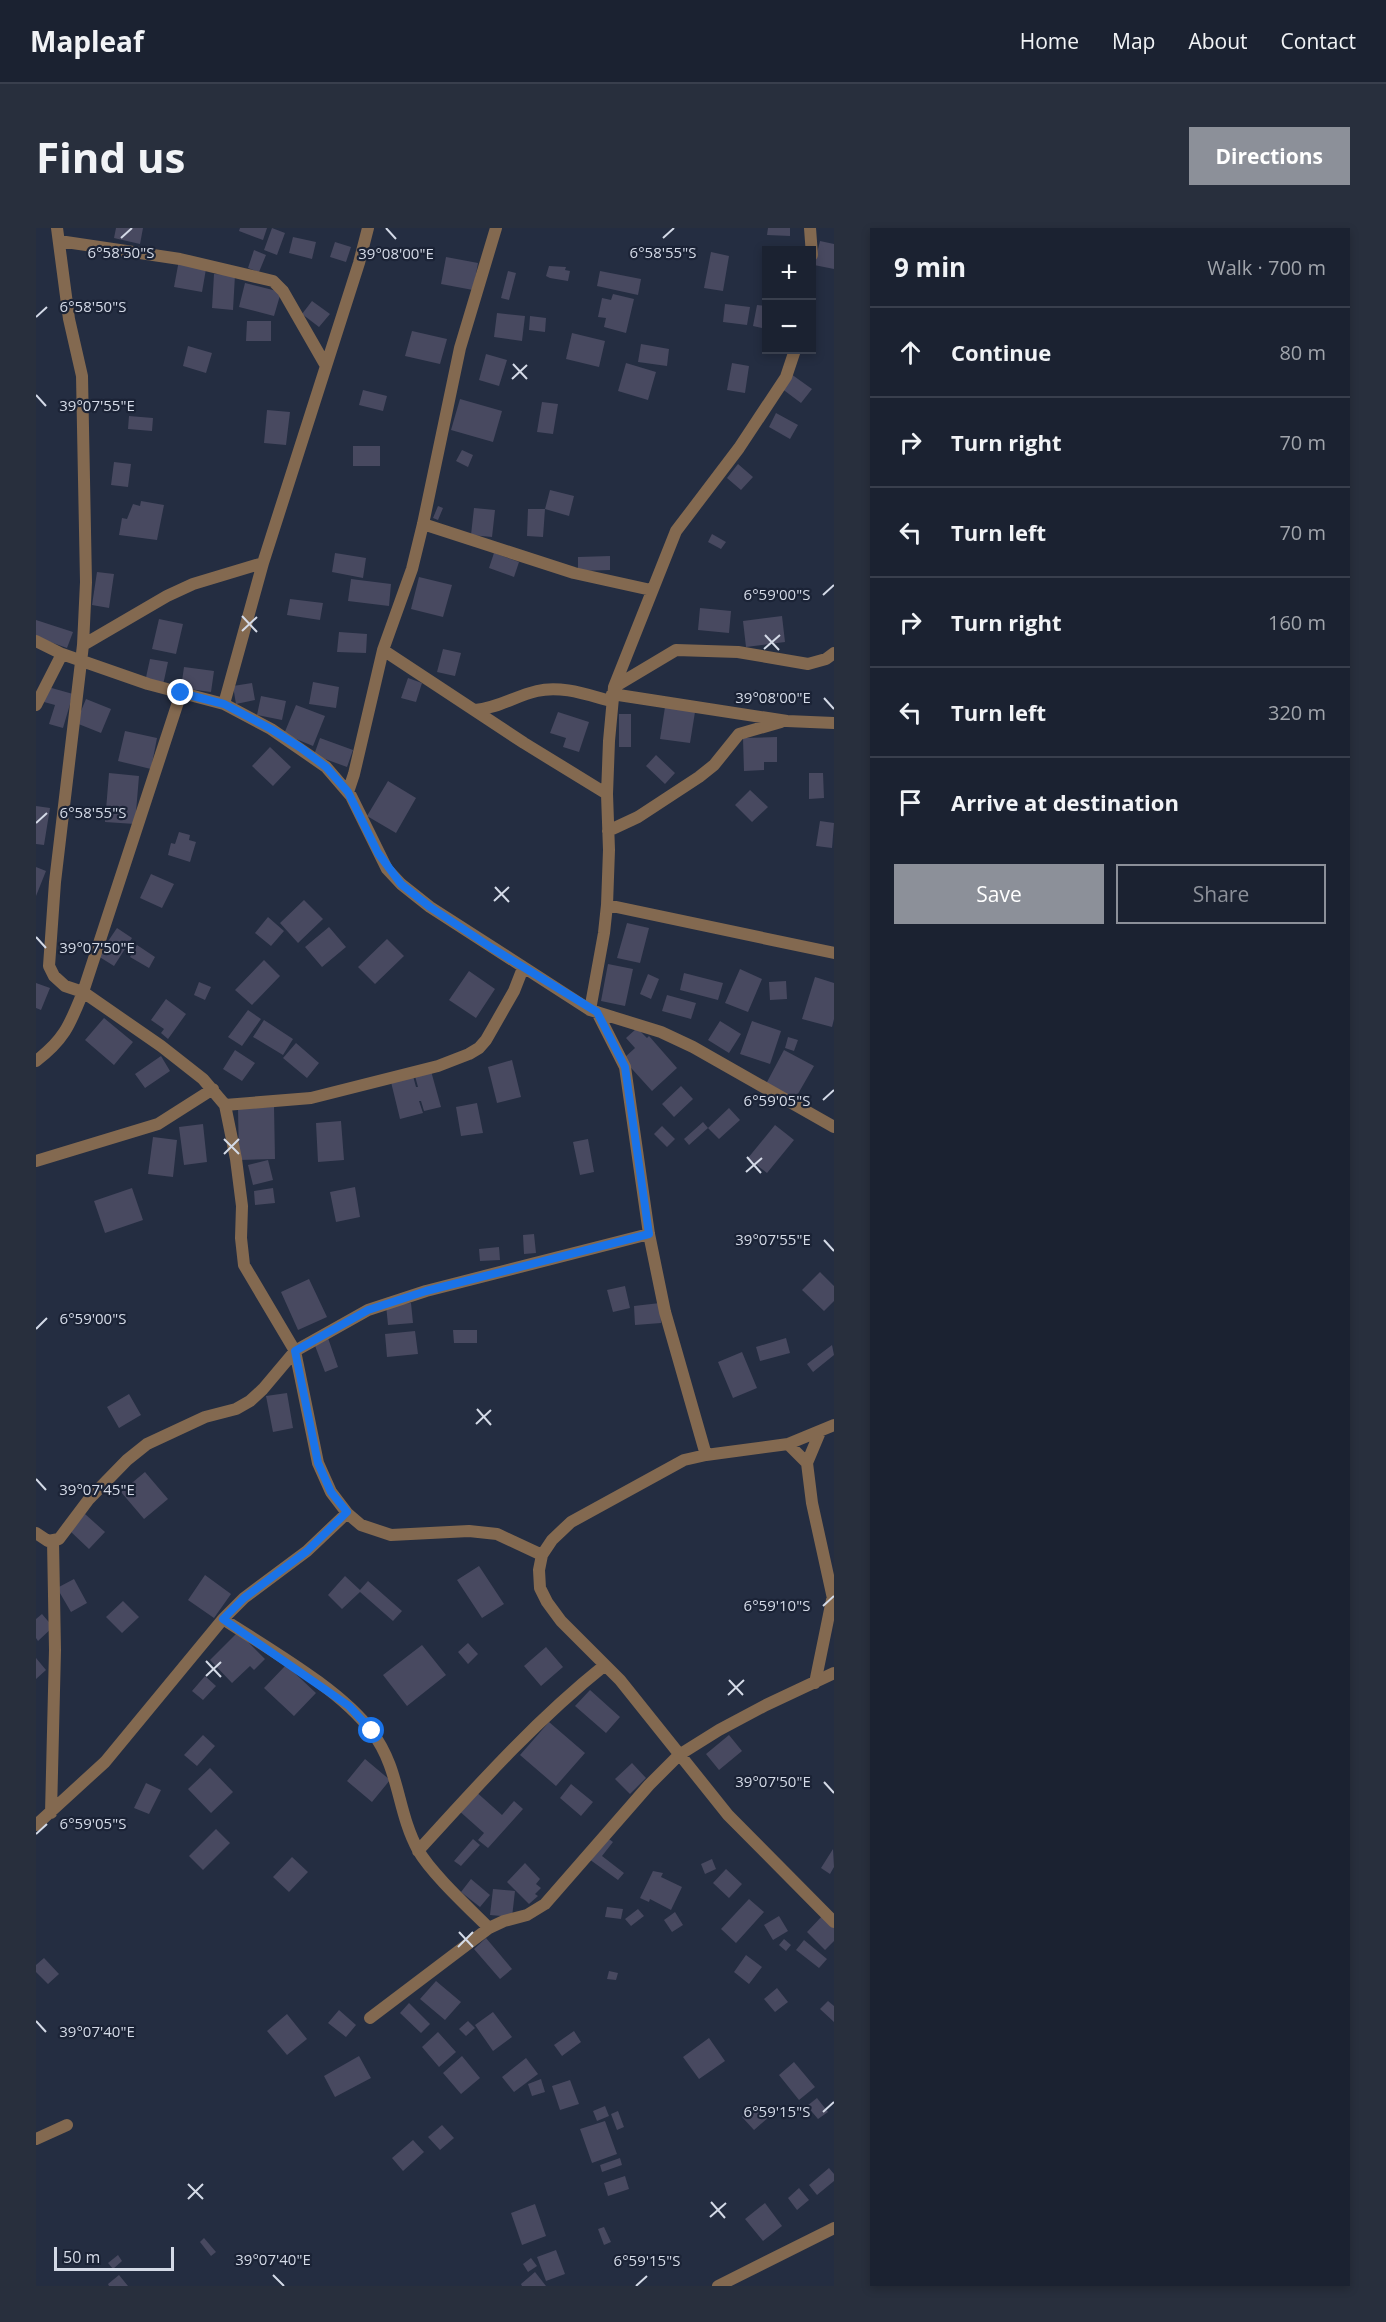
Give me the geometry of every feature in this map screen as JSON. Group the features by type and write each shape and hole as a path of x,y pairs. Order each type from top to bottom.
{"street":[{"path":"57,228 69,319 82,376 86,582 83,645 63,809 48,956 49,966 54,976 65,986 83,992 161,1046 213,1089 225,1105 236,1159 242,1206 241,1238 244,1265 295,1351 318,1463 331,1492 347,1512 361,1525 391,1535 469,1531 497,1534 542,1555"},
{"path":"224,704 263,563 359,263 368,228"},
{"path":"348,792 383,650 412,568 460,348 496,228"},
{"path":"810,228 811,246"},
{"path":"59,241 180,259 273,281 289,300 326,366"},
{"path":"706,1455 665,1312 649,1234 625,1067 593,1011 606,905 609,831 607,794 612,694 676,531 739,448 786,377 794,354"},
{"path":"423,524 574,573 651,590"},
{"path":"83,645 167,596 193,584 263,563"},
{"path":"36,641 81,661 181,693 224,704 271,729 326,767 348,792 378,853 401,884 430,907 593,1011 662,1032 693,1047 834,1127"},
{"path":"383,650 524,743 607,794"},
{"path":"612,694 676,650 738,652 808,664 826,659 834,653"},
{"path":"36,705 62,654"},
{"path":"475,710 492,709 537,691 555,688 612,694 787,721 834,723"},
{"path":"36,1061 57,1044 70,1026 181,693"},
{"path":"609,831 638,817 699,777 718,760 739,734 787,721"},
{"path":"606,905 834,953"},
{"path":"225,1105 312,1098 438,1066 469,1054 486,1040 514,991 523,968"},
{"path":"36,1161 158,1124 213,1089"},
{"path":"36,1533 48,1541 53,1542 59,1539 89,1499 127,1460 147,1444 205,1417 236,1409 250,1401 295,1351 368,1310 426,1291 649,1234"},
{"path":"834,1425 788,1444 684,1460 572,1522 552,1540 542,1555 539,1570 540,1588 561,1621 605,1665 728,1815 834,1922"},
{"path":"814,1683 833,1602 812,1503 807,1463 820,1432"},
{"path":"788,1444 807,1463"},
{"path":"36,1825 105,1762 223,1619 244,1598 307,1551 347,1512"},
{"path":"51,1813 55,1650 53,1542"},
{"path":"223,1619 349,1706 372,1731 390,1760 407,1822 418,1851 489,1928"},
{"path":"418,1851 512,1748 568,1695 605,1665"},
{"path":"370,2018 489,1928 527,1915 545,1904 649,1785 679,1755 747,1715 834,1673"},
{"path":"36,2139 67,2125"},
{"path":"718,2286 834,2228"}],"building":[{"path":"116,228 143,228 140,244 114,238"},
{"path":"240,228 267,228 263,240 239,231"},
{"path":"272,228 285,233 277,255 264,250"},
{"path":"768,228 790,228 790,236 767,235"},
{"path":"293,237 316,242 312,259 289,253"},
{"path":"820,241 834,244 834,269 816,265"},
{"path":"335,242 351,247 346,262 330,257"},
{"path":"254,250 266,255 259,272 248,268"},
{"path":"711,252 729,256 723,291 704,288"},
{"path":"446,257 478,263 473,290 441,284"},
{"path":"179,260 206,269 202,292 174,287"},
{"path":"549,266 566,267 565,270 570,271 568,281 546,276"},
{"path":"508,271 516,273 509,300 501,298"},
{"path":"600,271 641,279 638,295 597,286"},
{"path":"214,274 235,275 233,310 212,308"},
{"path":"245,283 281,292 274,316 239,307"},
{"path":"613,294 634,299 626,333 604,327 606,318 598,317 602,298 611,300"},
{"path":"312,301 330,314 319,327 302,314"},
{"path":"725,304 750,307 747,325 723,322"},
{"path":"757,305 762,306 762,328 753,326"},
{"path":"497,313 525,316 522,341 494,337"},
{"path":"530,316 546,318 545,332 529,330"},
{"path":"247,321 271,321 271,341 246,341"},
{"path":"412,331 447,339 440,364 405,356"},
{"path":"572,333 605,341 599,367 566,359"},
{"path":"641,344 669,349 667,366 638,362"},
{"path":"188,346 212,353 206,373 183,366"},
{"path":"486,354 507,360 499,386 479,380"},
{"path":"626,363 656,372 648,400 618,391"},
{"path":"732,363 749,366 745,393 727,390"},
{"path":"791,374 812,389 801,403 781,388"},
{"path":"363,390 387,396 383,411 359,405"},
{"path":"460,399 502,411 493,442 451,430"},
{"path":"542,402 558,404 553,434 537,432"},
{"path":"267,410 290,412 286,445 264,443"},
{"path":"776,413 798,425 790,439 769,427"},
{"path":"129,416 153,418 152,431 128,429"},
{"path":"353,446 380,446 380,466 353,466"},
{"path":"462,450 473,455 468,467 456,461"},
{"path":"114,462 131,464 128,487 111,485"},
{"path":"738,464 753,477 741,490 727,478"},
{"path":"550,490 574,496 569,516 545,509"},
{"path":"141,501 164,505 157,540 119,535 122,518 127,519 133,504 140,506"},
{"path":"438,506 443,508 438,520 433,518"},
{"path":"474,508 495,510 492,537 471,535"},
{"path":"528,509 545,509 543,537 527,536"},
{"path":"712,534 726,542 721,549 708,542"},
{"path":"335,553 366,558 363,578 332,572"},
{"path":"494,553 519,562 514,577 489,568"},
{"path":"610,556 610,570 578,571 578,557"},
{"path":"97,572 114,574 109,608 92,605"},
{"path":"419,577 452,585 443,617 411,609"},
{"path":"351,579 391,584 389,606 348,601"},
{"path":"290,599 323,603 320,620 287,615"},
{"path":"700,608 731,611 729,633 698,630"},
{"path":"782,616 785,642 746,647 743,621"},
{"path":"159,619 183,624 176,654 152,649"},
{"path":"36,620 73,632 67,648 36,637"},
{"path":"339,632 367,634 366,653 337,652"},
{"path":"443,649 461,653 455,676 437,672"},
{"path":"150,659 168,662 163,685 145,682"},
{"path":"184,667 214,671 211,692 181,688"},
{"path":"408,678 422,683 416,702 401,698"},
{"path":"313,682 339,687 336,708 309,704"},
{"path":"252,683 255,700 236,704 233,686"},
{"path":"48,687 73,694 63,728 49,724 55,705 44,702"},
{"path":"261,696 286,701 282,720 257,715"},
{"path":"86,699 111,709 101,733 76,723"},
{"path":"296,705 325,716 313,746 284,734"},
{"path":"665,707 695,712 690,743 660,739"},
{"path":"558,712 589,722 579,752 563,747 566,738 550,733"},
{"path":"619,714 631,714 631,747 619,747"},
{"path":"125,731 157,738 151,769 118,761"},
{"path":"777,737 777,762 764,762 764,770 744,771 743,738"},
{"path":"320,738 353,750 347,767 314,755"},
{"path":"270,747 291,767 273,786 252,766"},
{"path":"656,755 675,773 665,784 646,766"},
{"path":"109,773 139,776 135,824 105,822"},
{"path":"809,773 823,773 824,798 809,799"},
{"path":"388,781 416,798 396,833 367,816"},
{"path":"750,790 768,807 752,822 735,805"},
{"path":"36,806 50,808 44,845 36,844"},
{"path":"820,821 834,823 832,848 816,846"},
{"path":"179,832 190,835 189,840 196,842 190,862 168,855 171,843 175,844"},
{"path":"36,867 46,871 36,896"},
{"path":"151,874 174,884 162,908 140,898"},
{"path":"304,900 323,919 298,943 280,923"},
{"path":"268,917 284,931 271,946 255,933"},
{"path":"627,923 649,928 640,963 617,958"},
{"path":"329,927 346,947 322,967 305,947"},
{"path":"117,928 132,938 114,966 98,956"},
{"path":"387,939 404,956 375,984 358,967"},
{"path":"137,945 155,957 149,968 130,957"},
{"path":"264,960 280,976 252,1005 235,990"},
{"path":"608,964 633,969 625,1006 601,1001"},
{"path":"740,969 762,979 748,1012 725,1003"},
{"path":"469,971 495,989 476,1018 449,1000"},
{"path":"684,973 723,983 718,1000 680,990"},
{"path":"648,974 659,979 651,999 640,994"},
{"path":"815,977 834,983 832,1027 802,1019"},
{"path":"786,981 787,999 770,1000 769,982"},
{"path":"199,982 211,987 205,1000 194,995"},
{"path":"36,983 50,988 41,1010 36,1008"},
{"path":"667,995 696,1003 691,1019 662,1011"},
{"path":"166,999 186,1014 168,1039 161,1033 164,1029 151,1020"},
{"path":"248,1010 261,1019 242,1046 228,1037"},
{"path":"104,1018 133,1042 114,1065 85,1040"},
{"path":"264,1020 293,1039 283,1055 253,1037"},
{"path":"720,1021 741,1034 729,1053 708,1040"},
{"path":"752,1021 781,1031 770,1064 740,1054"},
{"path":"637,1028 647,1038 649,1036 677,1068 652,1091 623,1059 635,1048 626,1038"},
{"path":"788,1037 798,1040 794,1051 785,1048"},
{"path":"296,1043 319,1063 307,1078 283,1058"},
{"path":"235,1050 255,1063 242,1081 223,1069"},
{"path":"784,1050 814,1066 795,1099 766,1084"},
{"path":"161,1056 170,1071 145,1088 135,1074"},
{"path":"512,1060 521,1097 497,1103 488,1067"},
{"path":"431,1071 441,1107 424,1111 419,1101 423,1113 400,1119 391,1082 413,1076 416,1087 418,1087 415,1076"},
{"path":"681,1086 693,1099 674,1117 662,1104"},
{"path":"477,1103 483,1133 461,1136 456,1107"},
{"path":"274,1107 275,1159 239,1160 238,1108"},
{"path":"729,1108 740,1120 719,1139 708,1128"},
{"path":"341,1121 344,1160 318,1162 316,1123"},
{"path":"703,1122 708,1128 689,1145 684,1139"},
{"path":"203,1124 207,1162 184,1165 179,1127"},
{"path":"775,1125 794,1140 767,1173 748,1158"},
{"path":"662,1126 675,1139 667,1147 654,1134"},
{"path":"153,1137 177,1140 173,1177 148,1174"},
{"path":"588,1139 594,1172 580,1175 573,1142"},
{"path":"268,1160 273,1180 253,1185 248,1165"},
{"path":"355,1187 360,1217 336,1222 330,1192"},
{"path":"132,1188 143,1220 105,1233 94,1201"},
{"path":"273,1188 275,1203 255,1205 254,1191"},
{"path":"534,1234 536,1253 524,1254 523,1235"},
{"path":"499,1247 500,1260 480,1261 479,1249"},
{"path":"820,1272 834,1286 834,1301 824,1311 802,1290"},
{"path":"309,1279 327,1317 298,1330 281,1292"},
{"path":"625,1286 630,1308 613,1312 607,1290"},
{"path":"411,1303 413,1323 388,1325 386,1305"},
{"path":"660,1303 661,1323 635,1325 634,1306"},
{"path":"453,1330 477,1330 477,1343 454,1343"},
{"path":"415,1331 418,1354 387,1357 385,1334"},
{"path":"328,1338 338,1367 325,1372 314,1343"},
{"path":"786,1338 790,1353 760,1361 756,1347"},
{"path":"832,1345 834,1355 813,1372 807,1364"},
{"path":"742,1352 757,1388 733,1398 718,1362"},
{"path":"287,1393 293,1428 273,1432 266,1396"},
{"path":"129,1394 141,1415 119,1428 107,1407"},
{"path":"145,1472 168,1499 144,1519 121,1492"},
{"path":"85,1514 105,1532 89,1549 70,1531"},
{"path":"479,1566 504,1604 482,1618 457,1580"},
{"path":"205,1575 231,1594 214,1618 188,1600"},
{"path":"345,1576 360,1590 368,1581 402,1611 393,1621 360,1592 342,1609 328,1595"},
{"path":"74,1579 87,1603 71,1612 57,1588"},
{"path":"123,1601 139,1617 122,1633 106,1617"},
{"path":"42,1614 53,1627 38,1641 36,1619"},
{"path":"238,1632 265,1659 254,1670 250,1666 232,1683 210,1660"},
{"path":"468,1643 478,1654 468,1664 458,1652"},
{"path":"422,1645 446,1675 407,1706 383,1675"},
{"path":"546,1647 563,1667 541,1686 524,1666"},
{"path":"36,1658 46,1670 36,1679"},
{"path":"286,1665 316,1693 294,1716 264,1688"},
{"path":"205,1676 216,1686 203,1700 192,1691"},
{"path":"590,1690 620,1717 606,1733 575,1706"},
{"path":"549,1722 585,1753 556,1786 520,1755"},
{"path":"203,1735 215,1746 197,1766 184,1755"},
{"path":"729,1735 742,1751 719,1770 706,1754"},
{"path":"365,1759 390,1780 372,1802 347,1781"},
{"path":"632,1763 646,1778 630,1794 615,1779"},
{"path":"210,1768 233,1792 211,1813 188,1789"},
{"path":"146,1783 161,1790 149,1814 134,1808"},
{"path":"571,1784 593,1802 581,1816 560,1798"},
{"path":"474,1790 502,1815 514,1801 523,1809 488,1848 478,1840 484,1833 457,1809"},
{"path":"216,1829 230,1843 203,1870 189,1856"},
{"path":"606,1837 613,1842 602,1856 624,1873 618,1880 589,1859"},
{"path":"473,1839 480,1845 461,1866 454,1861"},
{"path":"833,1849 834,1867 830,1874 821,1868"},
{"path":"292,1857 308,1872 289,1892 273,1877"},
{"path":"712,1859 716,1869 705,1874 701,1864"},
{"path":"525,1863 540,1879 536,1884 541,1888 535,1894 538,1896 529,1904 507,1882"},
{"path":"726,1869 742,1884 729,1898 713,1883"},
{"path":"653,1871 663,1873 661,1877 682,1887 671,1910 650,1899 649,1902 640,1898"},
{"path":"471,1879 490,1895 480,1907 461,1892"},
{"path":"493,1889 515,1891 512,1917 490,1915"},
{"path":"749,1899 764,1912 736,1943 721,1929"},
{"path":"607,1907 623,1909 621,1919 605,1917"},
{"path":"638,1909 644,1916 631,1926 625,1919"},
{"path":"675,1912 683,1925 672,1932 664,1920"},
{"path":"824,1914 834,1924 834,1941 825,1950 807,1932"},
{"path":"779,1916 788,1931 773,1940 764,1925"},
{"path":"486,1938 512,1969 500,1979 474,1949"},
{"path":"784,1939 791,1945 786,1951 779,1945"},
{"path":"804,1940 827,1959 819,1968 796,1950"},
{"path":"746,1955 762,1967 749,1984 734,1972"},
{"path":"44,1958 59,1974 48,1984 36,1972 36,1965"},
{"path":"609,1971 618,1973 616,1980 607,1979"},
{"path":"436,1981 461,2002 445,2020 420,1999"},
{"path":"777,1988 788,2002 775,2012 764,1999"},
{"path":"828,2001 834,2006 834,2022 820,2009"},
{"path":"409,2003 430,2024 421,2033 400,2013"},
{"path":"339,2010 356,2025 346,2037 328,2023"},
{"path":"493,2012 512,2037 493,2051 475,2025"},
{"path":"287,2014 307,2039 287,2055 267,2031"},
{"path":"468,2021 475,2028 466,2036 459,2029"},
{"path":"574,2031 581,2042 562,2056 554,2045"},
{"path":"438,2032 456,2052 439,2067 422,2047"},
{"path":"709,2038 725,2061 699,2079 683,2057"},
{"path":"359,2056 371,2078 335,2097 324,2076"},
{"path":"462,2056 480,2078 461,2094 443,2073"},
{"path":"526,2058 538,2074 514,2092 502,2077"},
{"path":"794,2062 815,2087 799,2100 779,2075"},
{"path":"541,2079 545,2092 532,2096 528,2084"},
{"path":"570,2080 579,2104 560,2110 552,2086"},
{"path":"817,2098 828,2112 818,2119 807,2106"},
{"path":"757,2104 769,2117 754,2130 742,2117"},
{"path":"605,2106 609,2116 597,2121 593,2111"},
{"path":"618,2111 624,2127 617,2130 611,2114"},
{"path":"605,2121 617,2154 592,2163 580,2129"},
{"path":"442,2125 454,2138 440,2150 428,2137"},
{"path":"413,2140 424,2152 403,2171 392,2158"},
{"path":"620,2158 622,2165 602,2172 600,2165"},
{"path":"829,2168 834,2174 834,2181 817,2195 809,2185"},
{"path":"625,2176 629,2189 608,2196 604,2183"},
{"path":"799,2188 809,2200 797,2210 788,2198"},
{"path":"765,2203 782,2226 763,2241 745,2219"},
{"path":"535,2204 546,2236 522,2245 511,2213"},
{"path":"604,2227 611,2242 604,2245 598,2229"},
{"path":"204,2238 216,2252 211,2256 200,2242"},
{"path":"556,2250 565,2274 546,2281 537,2257"},
{"path":"118,2255 122,2261 113,2269 108,2263"},
{"path":"531,2258 537,2266 528,2272 523,2264"},
{"path":"535,2272 546,2286 522,2286 521,2284"},
{"path":"119,2275 128,2286 109,2286 108,2284"}],"route":[{"path":"181,693 224,704 271,729 326,767 351,796 387,869 401,884 430,907 492,948 590,1010 597,1012 625,1067 649,1234 426,1291 368,1310 295,1351 318,1463 331,1492 347,1512 307,1551 244,1598 223,1619 349,1706 372,1731"}]}
